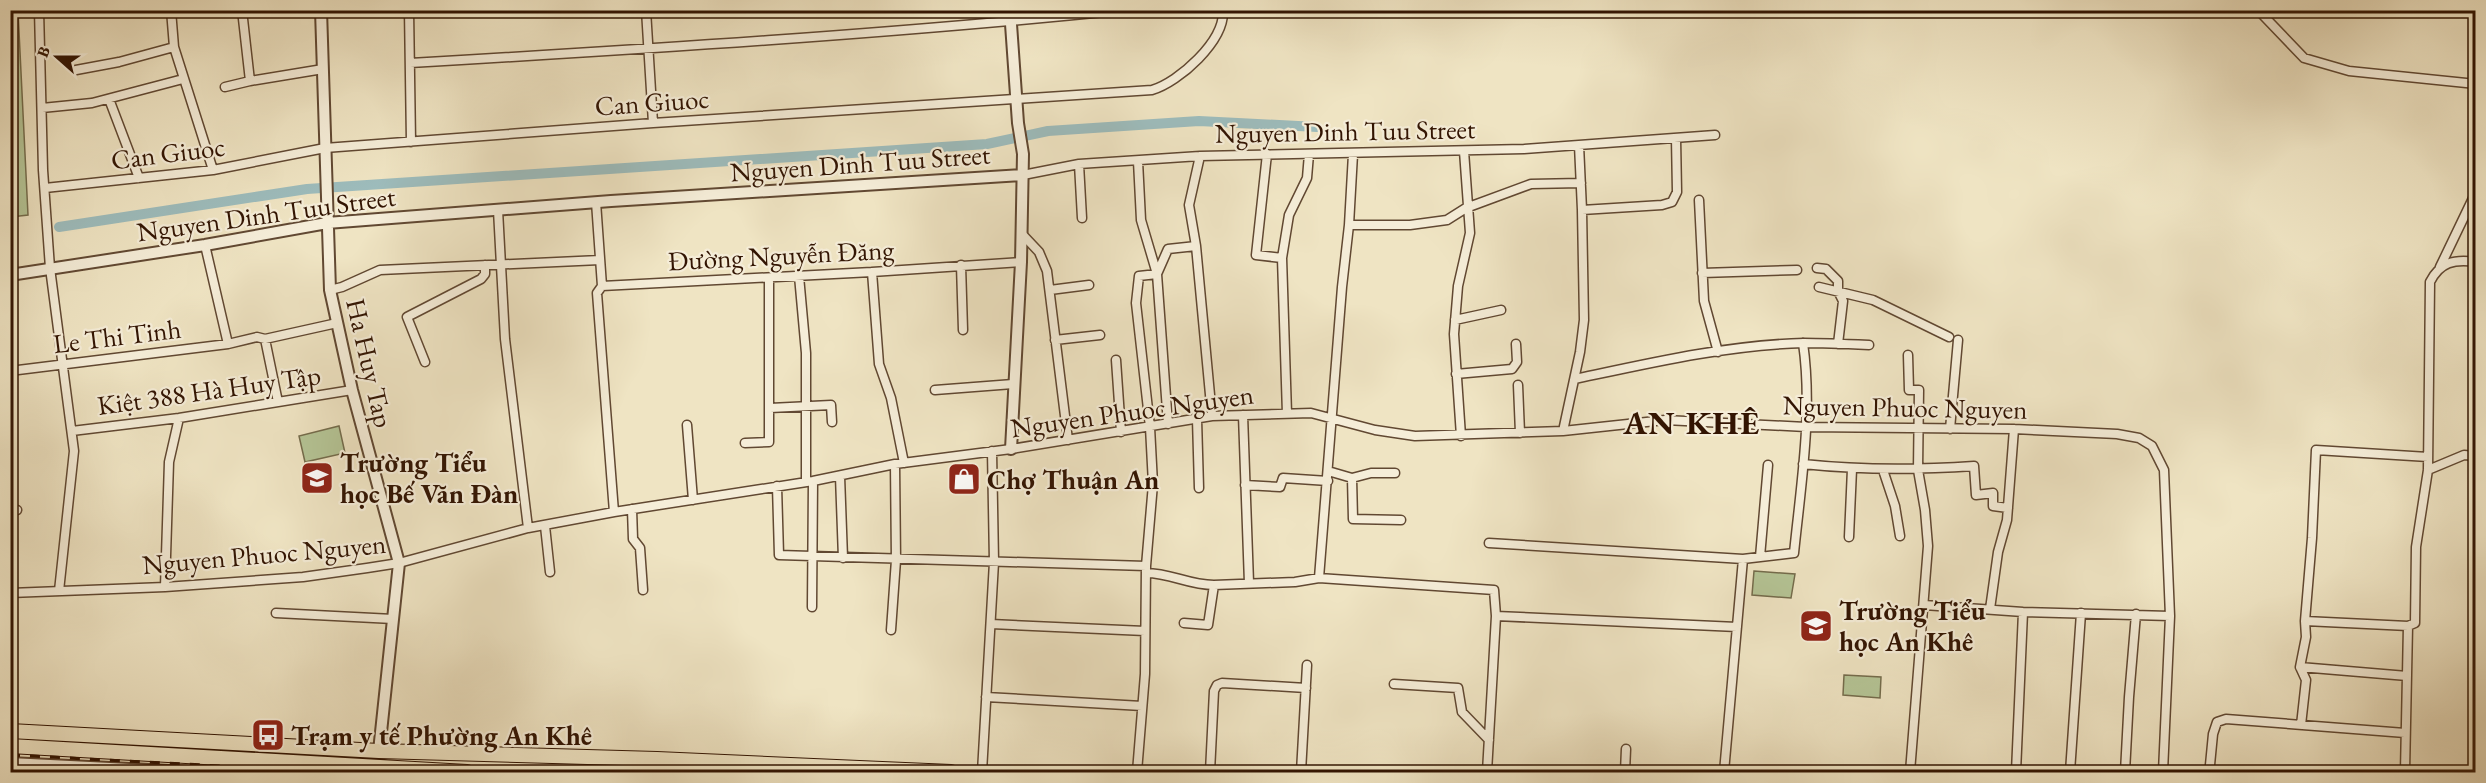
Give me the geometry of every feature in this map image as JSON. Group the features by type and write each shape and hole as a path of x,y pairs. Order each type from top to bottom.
{"highway":[{"path":"10,731 693,766 951,772"},
{"path":"10,746 467,772"}],"street":[{"path":"39,10 50,268 75,452 59,591"},
{"path":"171,10 174,47 213,170"},
{"path":"242,10 250,81"},
{"name":"Ha Huy Tap","path":"321,10 330,290 352,390 399,563 379,751"},
{"path":"409,10 411,142"},
{"path":"645,10 653,123"},
{"path":"410,63 648,49 1010,16 1125,10"},
{"name":"Can Giuoc","path":"45,188 213,170 325,148 1018,98 1136,93 1164,87 1188,69 1214,39 1221,26 1223,10"},
{"path":"2258,10 2304,58 2349,71 2475,84"},
{"path":"1010,16 1023,175 1021,262 1011,449"},
{"path":"76,70 119,62 174,47"},
{"path":"225,87 323,69"},
{"path":"42,108 92,104 183,79"},
{"path":"109,99 139,178"},
{"name":"Nguyen Dinh Tuu Street","path":"10,275 205,245 327,223 596,202 1023,175 1079,164 1200,156 1464,151 1715,135"},
{"path":"1582,210 1662,205 1672,202 1677,192 1676,138"},
{"path":"1563,431 1575,379 1584,320 1579,145"},
{"path":"1461,436 1455,320 1458,286 1470,233 1466,208 1464,151"},
{"path":"1267,154 1256,255 1282,258"},
{"path":"1287,414 1282,258 1289,215 1307,178 1309,154"},
{"path":"1319,578 1353,154"},
{"path":"1200,156 1190,204 1212,416"},
{"path":"1138,161 1141,220 1157,274 1168,424"},
{"path":"1079,164 1082,218"},
{"path":"1349,225 1410,225 1447,220 1466,208 1531,184 1581,183"},
{"path":"2305,621 2408,626 2415,623 2415,547 2428,470 2430,282 2440,268 2475,192"},
{"path":"1699,200 1704,301 1718,352"},
{"path":"596,202 602,286 597,293 614,512"},
{"path":"498,210 505,339 528,528"},
{"path":"1022,234 1044,260 1050,290 1068,440"},
{"path":"205,245 228,344"},
{"path":"1157,274 1168,249 1196,246"},
{"path":"330,290 380,270 600,260"},
{"path":"2440,268 2455,260 2475,262"},
{"name":"Đường Nguyễn Đăng","path":"602,286 1021,262"},
{"path":"961,265 963,330"},
{"path":"425,362 407,317 481,279 485,273 485,266"},
{"path":"1817,268 1826,269 1838,281 1838,291 1843,301 1838,344"},
{"path":"1702,273 1797,270"},
{"path":"872,272 879,364 891,398 899,464 891,630"},
{"path":"1137,772 1142,706 1146,570 1153,484 1150,427 1136,303 1139,276 1157,274"},
{"path":"799,276 806,345 806,406 813,557 812,607"},
{"path":"745,442 769,442 769,278"},
{"path":"1050,290 1089,285"},
{"path":"1819,287 1873,300 1954,339 1950,429"},
{"path":"1455,320 1501,310"},
{"name":"Le Thi Tinh","path":"10,370 228,344 257,337 265,339 337,323"},
{"path":"1055,340 1101,335"},
{"path":"265,339 278,402"},
{"path":"1575,379 1665,359 1718,352 1803,343 1869,345"},
{"path":"1489,543 1743,559 1794,554 1806,427 1807,370 1803,343"},
{"path":"1456,374 1512,369 1517,362 1516,344"},
{"path":"1908,355 1909,390 1919,390 1918,470 1928,546 1910,772"},
{"path":"1116,360 1121,432"},
{"path":"934,390 1013,384"},
{"path":"1518,385 1520,433"},
{"name":"Kiệt 388 Hà Huy Tập","path":"72,431 179,418 352,390"},
{"path":"770,408 831,405 832,422"},
{"path":"1243,414 1249,583"},
{"name":"Nguyen Phuoc Nguyen","path":"10,593 165,587 303,577 399,563 528,528 614,512 810,482 899,464 1011,449 1212,416 1311,414 1405,435 1461,436 1563,431 1665,420 1806,427 2014,429 2117,434 2139,438 2152,446 2164,470 2170,616 2163,772"},
{"path":"165,587 169,462 179,418"},
{"path":"1197,419 1199,488"},
{"path":"687,425 693,500"},
{"path":"1990,609 1998,552 2008,508 2014,429"},
{"path":"2301,725 2306,680 2300,667 2306,637 2305,621 2316,450 2428,457"},
{"path":"982,772 994,562 992,451"},
{"path":"2428,470 2464,455 2475,456"},
{"path":"1803,464 1852,470 1918,470 1974,466 1976,495 1993,494 1993,506 2008,508"},
{"path":"1760,557 1768,465"},
{"path":"1849,537 1852,470"},
{"path":"1883,470 1895,506 1900,536"},
{"path":"1328,471 1352,478 1371,473 1395,473"},
{"path":"840,476 843,558"},
{"path":"1245,484 1280,487 1283,478 1328,481"},
{"path":"1352,478 1353,519 1401,520"},
{"path":"777,486 779,555 1146,570 1193,584 1295,582 1319,578 1487,589 1495,592 1496,616 1487,772"},
{"path":"632,509 633,539 640,548 643,590"},
{"path":"544,526 550,572"},
{"path":"1724,772 1743,559"},
{"path":"1184,623 1208,625 1214,585"},
{"path":"1923,605 2023,612 2170,616"},
{"path":"2016,772 2023,612"},
{"path":"276,613 393,619"},
{"path":"2070,772 2081,613"},
{"path":"2125,772 2136,614"},
{"path":"1496,616 1737,627"},
{"path":"991,624 1145,631"},
{"path":"2405,772 2408,626"},
{"path":"1301,772 1307,665"},
{"path":"2300,667 2407,676"},
{"path":"1394,684 1458,688 1462,712 1489,741"},
{"path":"1210,772 1216,685 1306,688"},
{"path":"986,697 1142,706"},
{"path":"2210,765 2213,734 2217,722 2226,718 2405,733"},
{"path":"1624,772 1626,750"},
{"path":"12,766 190,772"}],"green space":[{"path":"10,11 18,11 28,215 11,217"},
{"path":"339,426 345,453 305,462 299,436"},
{"path":"1754,571 1795,574 1791,598 1752,595"},
{"path":"1844,675 1881,677 1880,698 1843,695"}],"waterway":[{"path":"59,227 307,189 987,144 1048,131 1199,121 1317,127"}],"railway":[{"path":"10,755 337,772"}],"place":[{"name":"Trường Tiểu học Bế Văn Đàn","path":"317,478"},
{"name":"Chợ Thuận An","path":"964,479"},
{"name":"Trường Tiểu học An Khê","path":"1816,626"},
{"name":"Trạm y tế Phường An Khê","path":"268,735"}],"district":[{"name":"AN KHÊ","path":"1692,422"}]}
